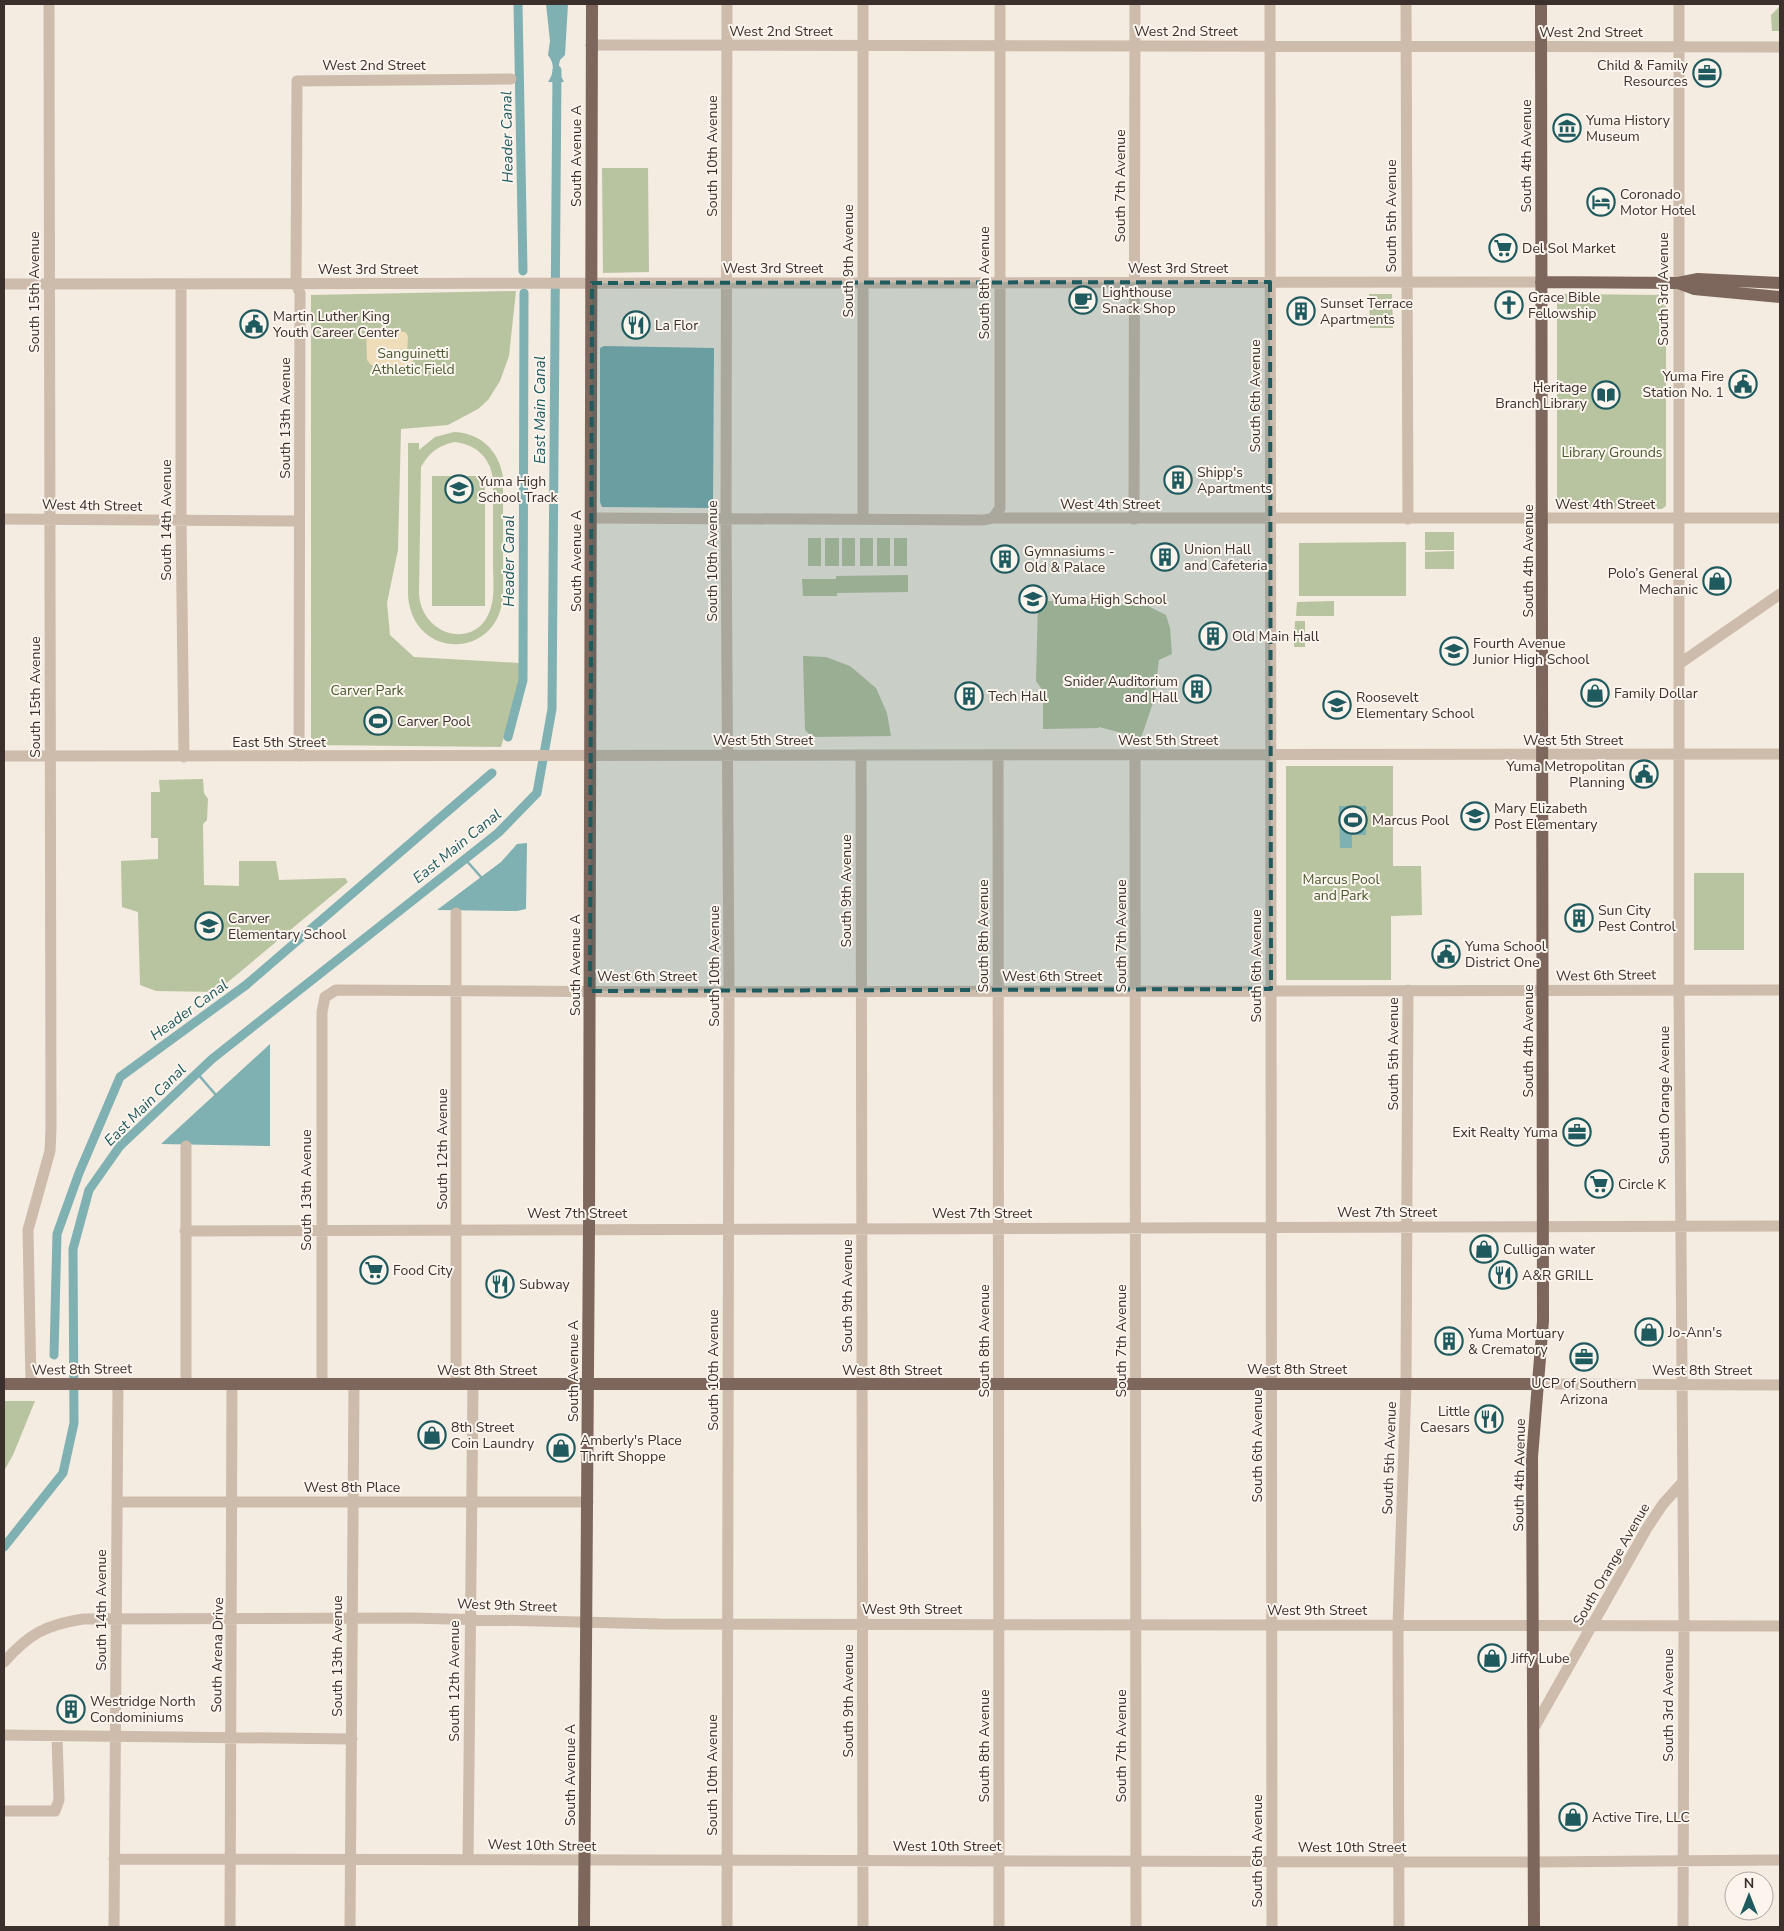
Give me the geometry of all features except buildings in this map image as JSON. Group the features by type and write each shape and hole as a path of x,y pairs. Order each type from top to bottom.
{"main road":[{"name":"South Avenue A","path":"584,1927 588,1502 592,4"},
{"name":"South 4th Avenue","path":"1534,1927 1535,1726 1532,1457 1533,1428 1543,1339 1544,991 1541,4"},
{"path":"1541,282 1678,283 1698,279 1780,282"},
{"path":"1678,283 1694,289 1780,297"},
{"name":"West 8th Street","path":"4,1384 862,1386 999,1384 1539,1384"}],"street":[{"name":"South 10th Avenue","path":"727,4 726,519 729,992 727,1927"},
{"name":"South 9th Avenue","path":"863,4 863,519"},
{"name":"South 8th Avenue","path":"993,518 1000,508 1000,4"},
{"name":"South 7th Avenue","path":"1134,519 1136,283 1135,4"},
{"name":"South 6th Avenue","path":"1270,4 1272,1927"},
{"name":"South 5th Avenue","path":"1406,4 1408,519"},
{"name":"South 3rd Avenue","path":"1679,4 1679,664"},
{"name":"South 15th Avenue","path":"31,1384 28,1230 50,1151 51,1129 49,6"},
{"name":"West 2nd Street","path":"591,45 1780,48"},
{"name":"West 2nd Street","path":"297,81 511,79"},
{"name":"South 13th Avenue","path":"297,81 296,284 300,293 299,756"},
{"name":"West 3rd Street","path":"4,284 1541,282"},
{"name":"South 14th Avenue","path":"182,284 181,521 184,757"},
{"name":"West 4th Street","path":"591,518 984,520 993,518 1780,518"},
{"name":"West 4th Street","path":"4,519 299,521"},
{"path":"1679,664 1780,594"},
{"name":"South Orange Avenue","path":"1535,1726 1647,1528 1663,1504 1682,1483 1678,990 1679,664"},
{"name":"West 5th Street","path":"555,755 1780,754"},
{"name":"East 5th Street","path":"4,756 555,755"},
{"name":"South 8th Avenue","path":"998,755 999,1927"},
{"name":"South 9th Avenue","path":"861,756 863,1927"},
{"name":"South 7th Avenue","path":"1135,756 1136,1927"},
{"name":"South 12th Avenue","path":"456,913 456,1384"},
{"name":"West 6th Street","path":"325,996 336,990 729,992 1271,989 1780,990"},
{"name":"South 5th Avenue","path":"1399,1927 1398,1625 1406,1384 1408,990"},
{"name":"South 13th Avenue","path":"322,1384 322,1012 325,996"},
{"path":"186,1146 186,1383"},
{"name":"West 7th Street","path":"185,1231 589,1228 1780,1226"},
{"name":"South 14th Avenue","path":"114,1927 118,1383"},
{"name":"South Arena Drive","path":"230,1927 232,1384"},
{"name":"South 13th Avenue","path":"350,1927 354,1384"},
{"name":"West 8th Street","path":"1539,1384 1780,1385"},
{"name":"South 12th Avenue","path":"468,1859 470,1502 473,1385"},
{"name":"South 3rd Avenue","path":"1682,1483 1684,1625 1683,1927"},
{"name":"West 8th Place","path":"117,1502 588,1502"},
{"name":"West 9th Street","path":"4,1662 19,1645 44,1628 83,1619 469,1619 586,1624 1780,1626"},
{"path":"4,1735 115,1738 352,1739"},
{"path":"4,1811 55,1811 59,1800 57,1736"},
{"name":"West 10th Street","path":"114,1859 1272,1862 1780,1860"}],"highlighted area":[{"path":"1270,282 1271,989 590,991 592,283"}],"green space":[{"path":"1780,6 1780,31 1772,31 1771,15"},
{"path":"602,168 648,168 649,272 603,273"},
{"name":"Carver Park","path":"516,291 509,356 500,381 488,400 478,409 448,425 401,429 398,550 387,603 390,635 414,657 519,663 520,681 501,747 313,745 311,741 311,295"},
{"path":"1369,294 1392,294 1393,328 1370,328"},
{"name":"Library Grounds","path":"1561,294 1666,295 1666,506 1662,509 1560,509 1557,507 1557,298"},
{"path":"454,432 463,433 480,440 493,451 501,467 503,477 503,596 498,617 487,632 472,641 455,644 438,641 424,632 413,616 408,595 408,443 419,443 419,450 435,437","holes":["454,442 462,443 481,453 492,472 494,586 491,607 485,621 475,630 464,634 452,634 440,629 430,621 422,609 419,594 421,467 430,454 438,448"]},
{"path":"432,476 485,476 485,606 432,606"},
{"path":"1425,532 1454,532 1454,550 1425,550"},
{"path":"808,538 821,538 821,566 808,566"},
{"path":"825,538 839,538 839,566 825,566"},
{"path":"842,538 855,538 855,566 842,566"},
{"path":"860,538 873,538 873,566 860,566"},
{"path":"877,538 890,538 890,566 877,566"},
{"path":"894,538 907,538 907,566 894,566"},
{"path":"1406,542 1406,596 1299,596 1299,543"},
{"path":"1454,551 1454,569 1425,569 1425,552"},
{"path":"908,575 908,592 837,593 837,596 803,596 802,579 836,579 836,576"},
{"path":"1038,601 1109,601 1111,604 1148,606 1166,615 1170,628 1172,654 1159,660 1154,700 1141,738 1099,727 1043,729 1043,691 1036,681"},
{"path":"1334,601 1334,616 1296,616 1297,602"},
{"path":"1295,621 1305,621 1305,647 1294,647"},
{"path":"803,656 826,657 850,666 876,688 887,713 891,736 812,737 805,730"},
{"name":"Marcus Pool and Park","path":"1286,766 1393,766 1393,866 1421,866 1422,915 1391,916 1391,980 1286,980"},
{"path":"203,779 204,793 208,799 207,820 203,824 204,885 239,886 239,861 276,861 279,880 345,878 348,882 216,992 156,991 140,985 138,912 122,907 121,861 158,859 158,838 151,838 151,792 160,792 159,780"},
{"path":"1694,873 1744,873 1744,950 1694,950"},
{"path":"4,1401 35,1401 13,1455 4,1471"}],"sand":[{"path":"366,331 405,332 408,336 407,358 413,358 413,373 387,372 377,369 372,365 367,360"}],"water":[{"path":"546,4 568,4 565,55 560,60 558,70 564,82 548,82 553,68 548,55 550,41"},
{"path":"604,346 714,348 713,508 602,507 600,502 600,348"},
{"name":"Carver Pool","path":"365,716 391,716 391,726 365,727"},
{"name":"Marcus Pool","path":"1339,806 1366,806 1366,835 1352,835 1352,848 1340,848"},
{"path":"527,843 526,909 517,911 437,910 501,862 517,844"},
{"path":"270,1044 270,1146 161,1144"}],"waterway":[{"name":"Header Canal","path":"518,4 523,271"},
{"name":"East Main Canal","path":"4,1547 63,1473 74,1423 73,1249 89,1190 120,1146 212,1059 498,833 537,793 552,709 557,70"},
{"name":"Header Canal","path":"508,737 523,680 524,293"},
{"name":"Header Canal","path":"54,1355 57,1234 79,1173 120,1077 246,985 492,773"},
{"path":"465,859 481,877"},
{"path":"197,1073 215,1094"}],"place":[{"name":"Child & Family Resources","path":"1707,73"},
{"name":"Yuma History Museum","path":"1567,128"},
{"name":"Coronado Motor Hotel","path":"1601,202"},
{"name":"Del Sol Market","path":"1503,248"},
{"name":"Lighthouse Snack Shop","path":"1083,300"},
{"name":"Grace Bible Fellowship","path":"1509,305"},
{"name":"Sunset Terrace Apartments","path":"1301,311"},
{"name":"Martin Luther King Youth Career Center","path":"254,324"},
{"name":"La Flor","path":"636,325"},
{"name":"Yuma Fire Station No. 1","path":"1743,384"},
{"name":"Heritage Branch Library","path":"1606,395"},
{"name":"Shipp's Apartments","path":"1178,480"},
{"name":"Yuma High School Track","path":"459,489"},
{"name":"Union Hall and Cafeteria","path":"1165,557"},
{"name":"Gymnasiums - Old & Palace","path":"1005,559"},
{"name":"Polo’s General Mechanic","path":"1717,581"},
{"name":"Yuma High School","path":"1033,599"},
{"name":"Old Main Hall","path":"1213,636"},
{"name":"Fourth Avenue Junior High School","path":"1454,651"},
{"name":"Snider Auditorium and Hall","path":"1197,689"},
{"name":"Family Dollar","path":"1595,693"},
{"name":"Tech Hall","path":"969,696"},
{"name":"Roosevelt Elementary School","path":"1337,705"},
{"name":"Carver Pool","path":"378,721"},
{"name":"Yuma Metropolitan Planning","path":"1644,774"},
{"name":"Mary Elizabeth Post Elementary","path":"1475,816"},
{"name":"Marcus Pool","path":"1353,820"},
{"name":"Sun City Pest Control","path":"1579,918"},
{"name":"Carver Elementary School","path":"209,926"},
{"name":"Yuma School District One","path":"1446,954"},
{"name":"Exit Realty Yuma","path":"1577,1132"},
{"name":"Circle K","path":"1599,1184"},
{"name":"Culligan water","path":"1484,1249"},
{"name":"Food City","path":"374,1270"},
{"name":"A&R GRILL","path":"1503,1275"},
{"name":"Subway","path":"500,1284"},
{"name":"Jo-Ann's","path":"1649,1332"},
{"name":"Yuma Mortuary & Crematory","path":"1449,1341"},
{"name":"UCP of Southern Arizona","path":"1584,1357"},
{"name":"Little Caesars","path":"1489,1419"},
{"name":"8th Street Coin Laundry","path":"432,1435"},
{"name":"Amberly's Place Thrift Shoppe","path":"561,1448"},
{"name":"Jiffy Lube","path":"1492,1658"},
{"name":"Westridge North Condominiums","path":"71,1709"},
{"name":"Active Tire, LLC","path":"1573,1817"}],"park label":[{"name":"Sanguinetti Athletic Field","path":"413,362"}]}
